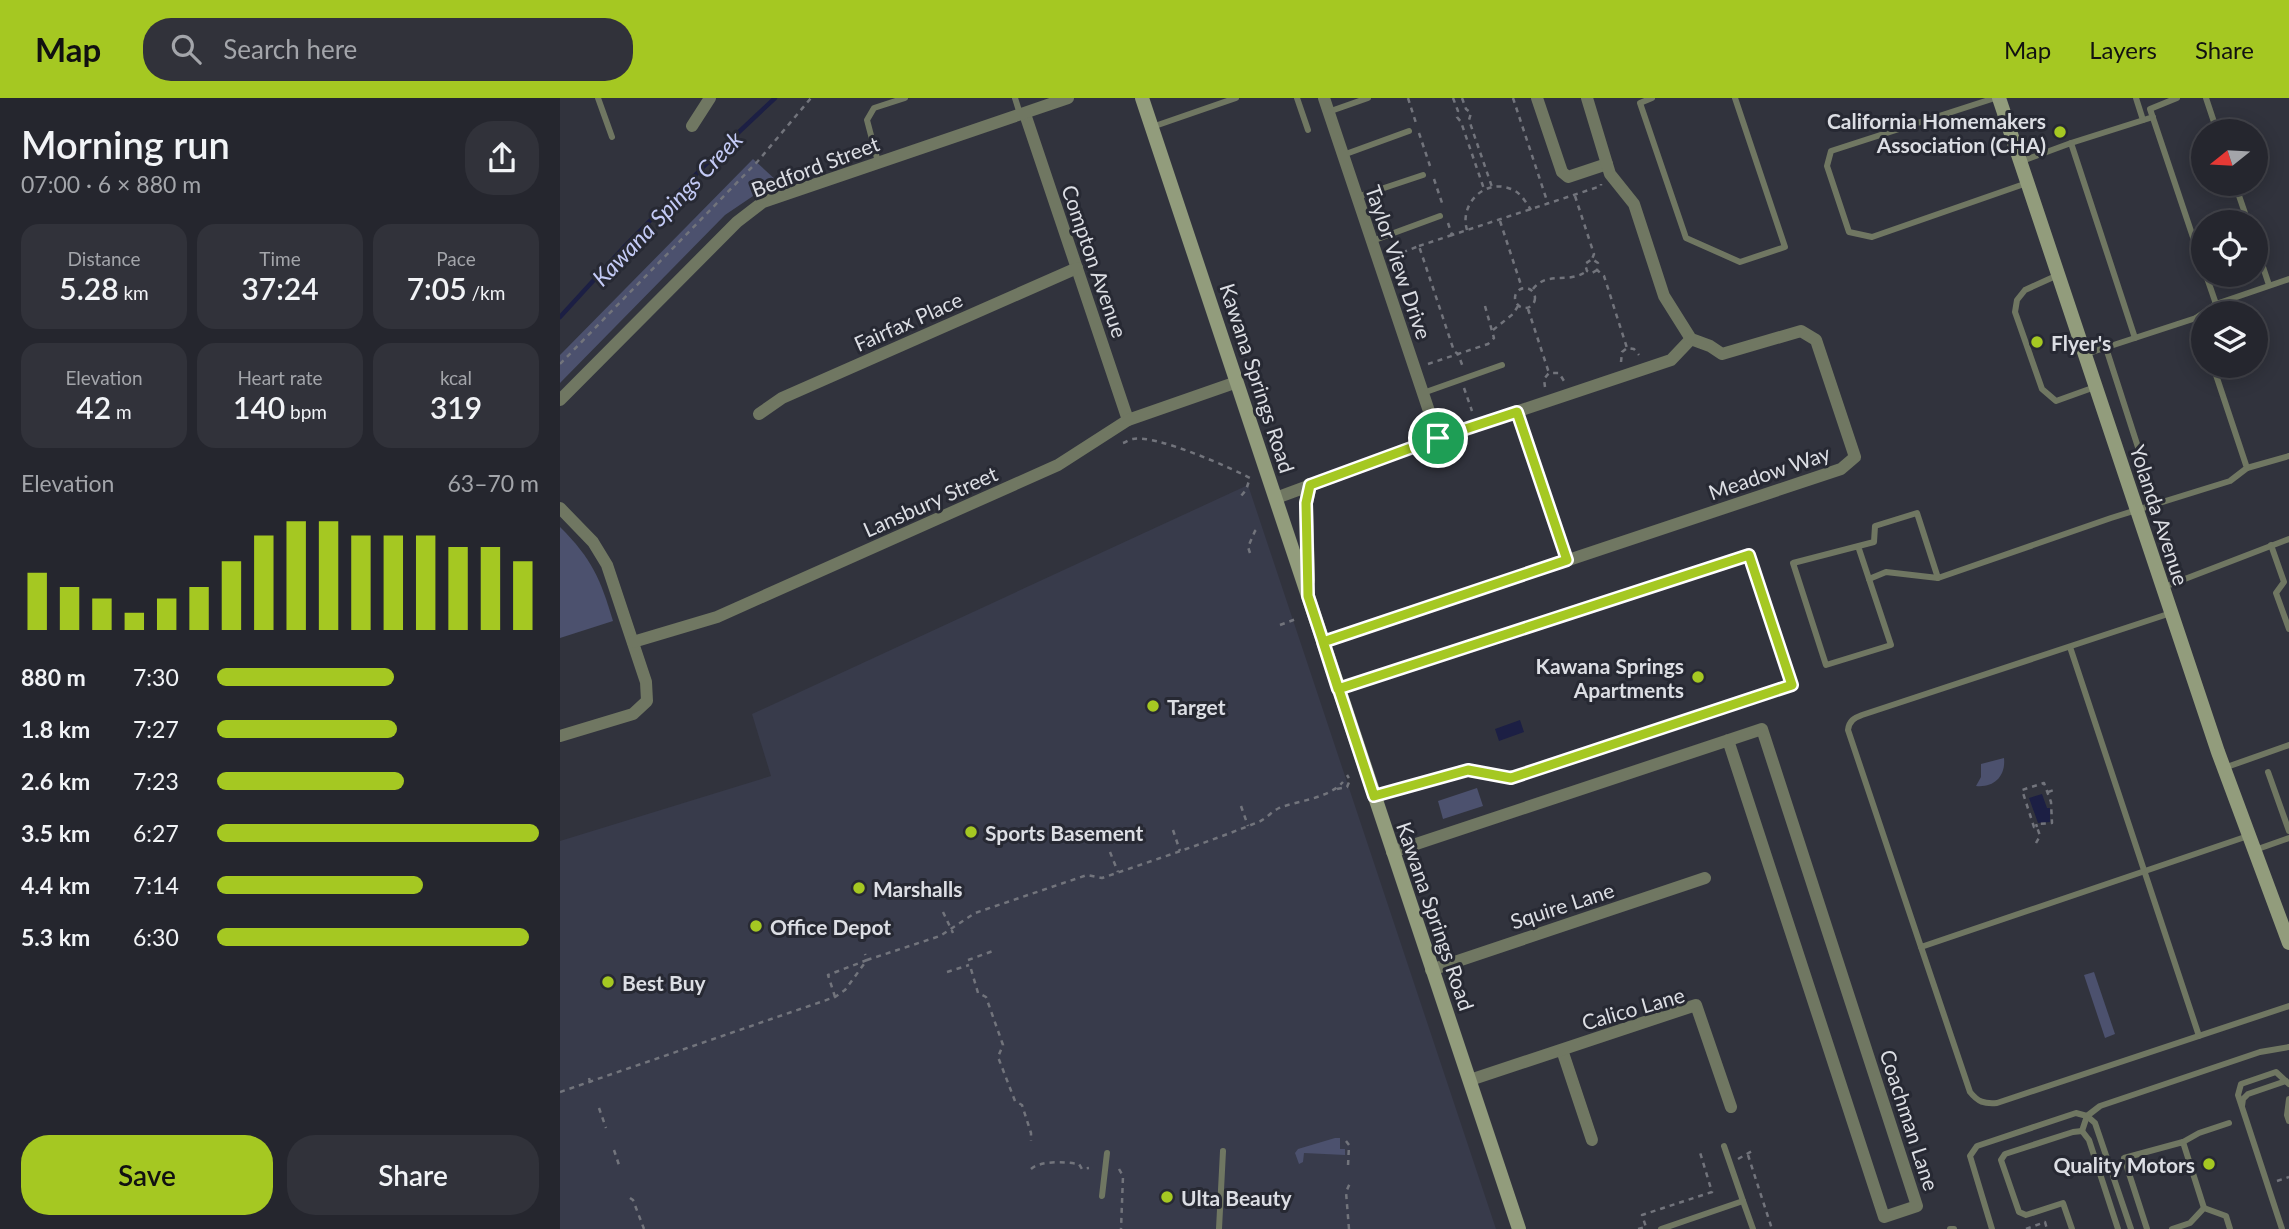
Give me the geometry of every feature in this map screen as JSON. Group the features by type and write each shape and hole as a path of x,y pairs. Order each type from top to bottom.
{"street":[{"path":"692,126 710,98"},
{"name":"Bedford Street","path":"560,400 737,222 763,202 1068,98"},
{"name":"Kawana Springs Road","path":"1142,98 1519,1229"},
{"name":"Taylor View Drive","path":"1324,98 1438,438"},
{"path":"1537,98 1562,172 1568,177 1602,165"},
{"path":"1276,498 1438,438 1671,360 1691,339 1664,296 1634,204 1602,165 1587,98"},
{"name":"Yolanda Avenue","path":"1997,98 2021,162 2224,768 2289,943"},
{"name":"Compton Avenue","path":"1023,115 1128,420"},
{"name":"Fairfax Place","path":"759,414 782,398 1077,268"},
{"name":"Meadow Way","path":"1323,642 1841,469 1855,457 1816,340 1801,331 1722,354 1691,339"},
{"name":"Lansbury Street","path":"633,642 718,617 1058,465 1128,420 1237,382"},
{"path":"1517,412 1567,560"},
{"path":"1308,596 1306,503 1310,485"},
{"path":"560,508 593,542 607,565 646,682 647,701 633,714 560,736"},
{"name":"Coachman Lane","path":"1392,852 1728,740 1762,729 1917,1206 1884,1217 1728,740"},
{"name":"Squire Lane","path":"1431,970 1705,878"},
{"name":"Calico Lane","path":"1470,1080 1696,1005 1731,1107"},
{"name":"Calico Lane","path":"1562,1050 1592,1140"}],"lane":[{"path":"598,98 612,137"},
{"path":"878,162 867,120 874,108 905,98"},
{"path":"1015,98 1023,115"},
{"path":"1152,127 1236,98"},
{"path":"1297,98 1308,130"},
{"path":"1328,112 1368,98"},
{"path":"1651,98 1640,103 1686,238 1740,262 1785,247 1735,98"},
{"path":"1997,98 1831,151 1827,166 1849,232 1872,237 2027,183"},
{"path":"2136,98 2143,120"},
{"path":"2177,98 2150,109 2191,231"},
{"path":"2206,98 2213,119"},
{"path":"2021,162 2153,117"},
{"path":"1343,155 1409,131"},
{"path":"2071,143 2135,338"},
{"path":"1357,197 1423,175"},
{"path":"1372,241 1440,216"},
{"path":"2058,275 2025,290 2017,300 2015,312 2042,389 2048,396 2056,401 2095,387"},
{"path":"2224,301 2289,279"},
{"path":"2084,355 2191,320"},
{"path":"2106,348 2156,503"},
{"path":"1423,393 1502,365"},
{"path":"2217,378 2247,468"},
{"path":"1869,579 1886,572 1938,578 2156,503 2230,481 2247,468 2289,456"},
{"path":"1858,546 1891,645 1826,666 1793,563 1858,546 1874,542 1875,526 1917,513 1938,578"},
{"path":"2162,588 2289,539"},
{"path":"2271,545 2284,582 2276,593 2289,629"},
{"path":"1338,689 1749,555 1792,685 1511,778 1468,770 1374,796"},
{"path":"2171,613 1862,715 1853,719 1848,730 1970,1092 1977,1100 1985,1104 1997,1103 2289,1006"},
{"path":"2070,647 2199,1036"},
{"path":"2224,768 2289,746"},
{"path":"2268,772 2289,831"},
{"path":"1921,947 2250,835"},
{"path":"2255,850 2289,838"},
{"path":"2082,1131 2087,1116 2100,1106 2268,1050 2289,1047"},
{"path":"2281,1229 2238,1095 2241,1084 2276,1072 2288,1083"},
{"path":"2241,1106 2248,1094 2288,1083"},
{"path":"2289,1100 2289,1121"},
{"path":"1992,1229 1972,1168 1970,1156 1977,1146 2076,1113 2087,1116 2095,1123 2131,1229"},
{"path":"2147,1229 2124,1158 2183,1142 2199,1133 2229,1123"},
{"path":"2071,1229 2063,1203 2026,1215 2019,1212 2001,1160 2005,1154 2082,1131"},
{"path":"2082,1131 2089,1140 2118,1229"},
{"path":"2183,1142 2204,1208"},
{"path":"1724,1146 1753,1229"},
{"path":"1219,1229 1223,1152"},
{"path":"1102,1196 1107,1153"},
{"path":"1661,1229 1743,1201"},
{"path":"2172,1229 2191,1226 2204,1208"},
{"path":"2204,1208 2226,1216 2230,1229"}],"path":[{"path":"560,364 758,161 811,98"},
{"path":"1408,98 1452,234"},
{"path":"1453,98 1458,111 1457,117 1484,190"},
{"path":"1462,98 1466,109 1471,113 1469,120 1492,187"},
{"path":"1514,98 1548,204"},
{"path":"1458,111 1466,109"},
{"path":"1461,122 1469,120"},
{"path":"1385,236 1393,256 1601,186 1602,165"},
{"path":"1468,230 1466,212 1471,201 1492,187 1513,189 1531,210"},
{"path":"1575,195 1594,254 1585,264 1587,271"},
{"path":"1499,220 1522,288"},
{"path":"1419,246 1454,351 1458,354"},
{"path":"1592,259 1598,263 1597,270"},
{"path":"1587,271 1592,273 1597,270"},
{"path":"1597,270 1604,276 1627,348"},
{"path":"1532,290 1538,282 1546,279 1578,277 1587,271"},
{"path":"1522,288 1532,290 1536,297 1534,305 1528,309 1520,308 1515,302 1516,293 1522,288"},
{"path":"1427,364 1488,344 1494,338 1485,306"},
{"path":"1492,330 1513,314 1518,306"},
{"path":"1528,309 1549,373"},
{"path":"1621,362 1622,352 1627,348 1634,349 1640,356"},
{"path":"1549,373 1559,373 1564,381"},
{"path":"1545,387 1544,379 1549,373"},
{"path":"1123,443 1135,438 1180,447 1233,469 1250,478 1241,496"},
{"path":"1250,553 1248,547 1259,527"},
{"path":"1280,625 1296,620"},
{"path":"835,997 828,975 952,931 975,913 1087,875 1102,878 1118,873 1261,821 1276,809 1348,787 1350,780 1347,775"},
{"path":"1337,789 1343,782"},
{"path":"2036,843 2040,836 2037,827 2034,827 2022,790 2044,783 2051,802 2052,823 2036,824 2037,827"},
{"path":"2048,792 2057,789"},
{"path":"1241,806 1248,826"},
{"path":"1173,830 1180,851"},
{"path":"1110,852 1118,873"},
{"path":"943,912 952,931"},
{"path":"947,972 993,951"},
{"path":"865,954 867,960"},
{"path":"560,1093 835,997 845,990 867,960"},
{"path":"969,964 978,993 986,997 995,1021 1003,1045 998,1057 1015,1101 1023,1105 1031,1141"},
{"path":"788,1007 789,1012"},
{"path":"599,1108 606,1128"},
{"path":"1346,1141 1349,1145 1348,1166"},
{"path":"1638,1229 1646,1227 1642,1215 1712,1192 1699,1149"},
{"path":"614,1150 620,1168"},
{"path":"1752,1151 1747,1153 1772,1229"},
{"path":"1735,1160 1748,1156"},
{"path":"1031,1169 1041,1163 1071,1163 1079,1164 1082,1169 1089,1168"},
{"path":"1119,1169 1123,1176 1121,1229"},
{"path":"1349,1229 1346,1192 1350,1184"},
{"path":"630,1198 634,1200 644,1229"},
{"path":"1121,1219 1127,1219"},
{"path":"2023,1229 2045,1222 2047,1229"}],"shaded area":[{"path":"753,159 778,182 725,215 560,383 560,355"},
{"path":"1248,485 1496,1229 560,1229 560,841 771,776 752,714"},
{"path":"560,527 594,570 613,621 560,638"},
{"path":"1520,720 1524,732 1499,741 1495,729"},
{"path":"2004,758 2003,771 1997,780 1988,785 1976,786 1981,777 1981,764"},
{"path":"1477,788 1483,806 1443,819 1438,801"},
{"path":"2042,794 2047,808 2050,808 2050,822 2038,823 2029,798"},
{"path":"2094,972 2115,1034 2105,1038 2084,975"},
{"path":"1340,1138 1340,1149 1345,1149 1345,1155 1304,1153 1303,1162 1299,1164 1295,1153 1298,1149"}],"waterway":[{"name":"Kawana Spings Creek","path":"560,317 625,246 775,98"}],"place":[{"name":"California Homemakers Association (CHA)","path":"2060,132"},
{"name":"Flyer's","path":"2037,342"},
{"name":"Kawana Springs Apartments","path":"1698,677"},
{"name":"Target","path":"1153,706"},
{"name":"Sports Basement","path":"971,832"},
{"name":"Marshalls","path":"859,888"},
{"name":"Office Depot","path":"756,926"},
{"name":"Best Buy","path":"608,982"},
{"name":"Quality Motors","path":"2209,1164"},
{"name":"Ulta Beauty","path":"1167,1197"}],"route":[{"path":"1438,438 1310,485 1306,503 1308,596 1338,689 1374,796 1468,770 1511,778 1792,685 1749,555 1338,689 1323,642 1567,560 1517,412 1438,438"}]}
